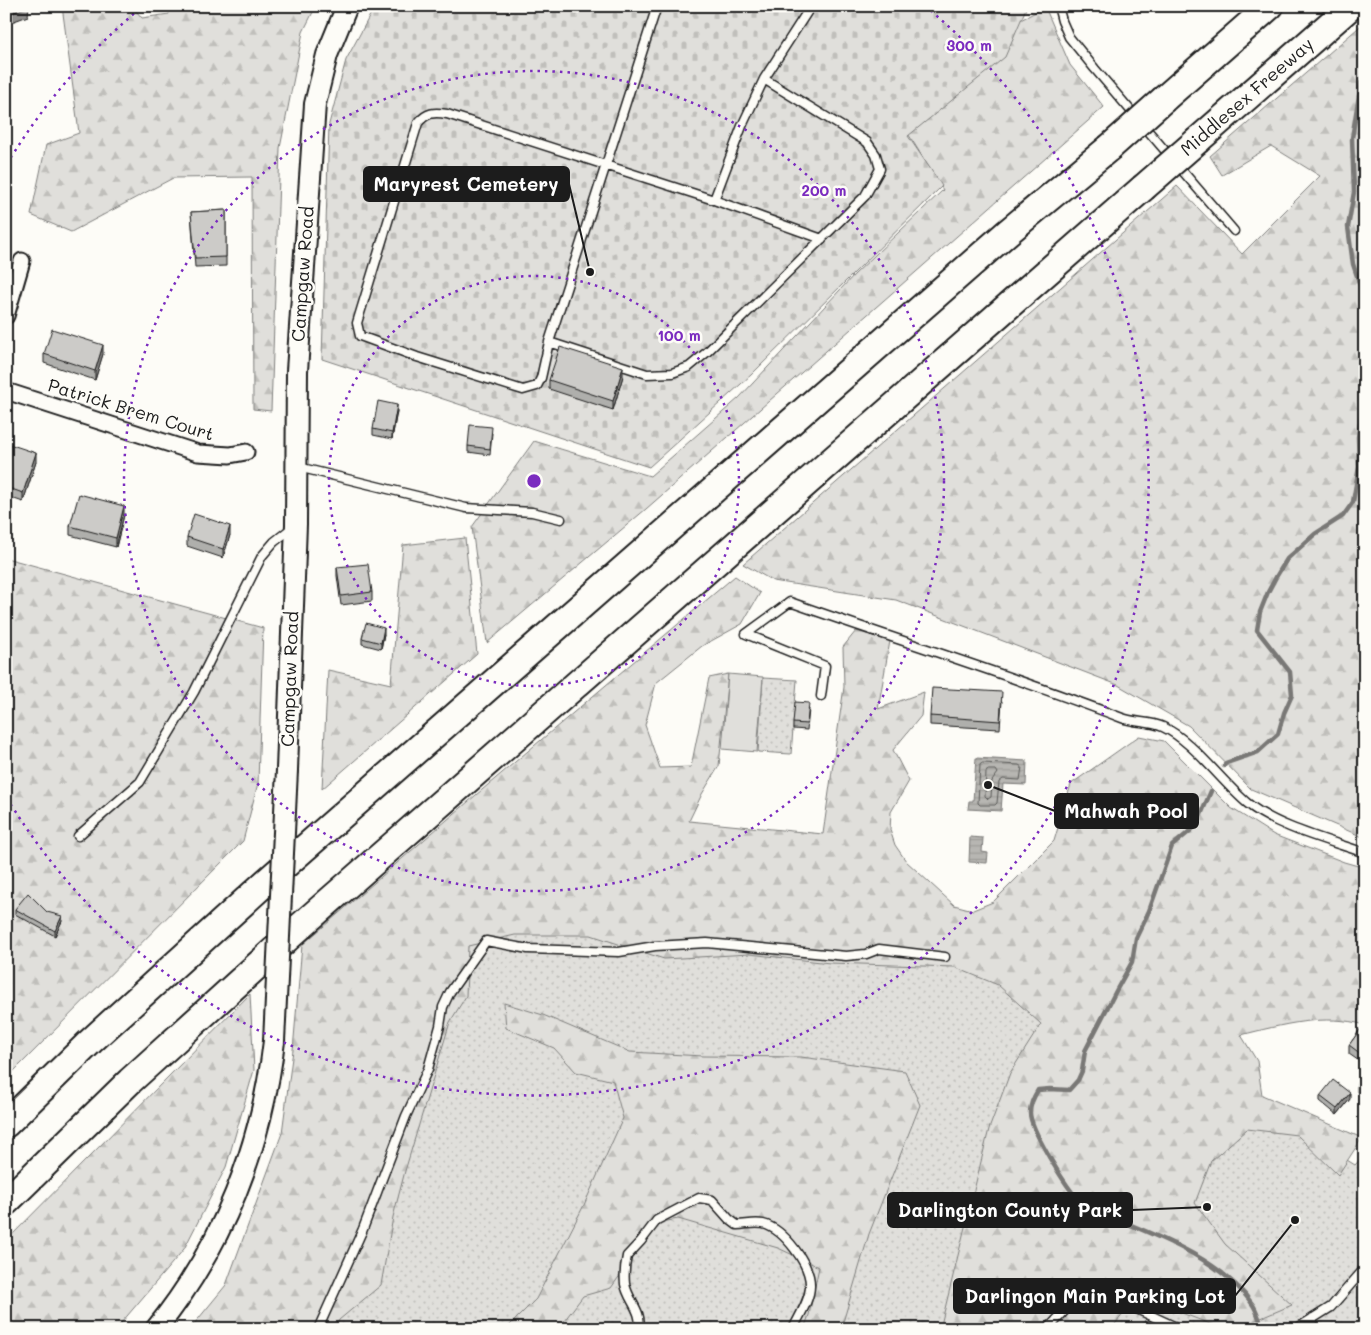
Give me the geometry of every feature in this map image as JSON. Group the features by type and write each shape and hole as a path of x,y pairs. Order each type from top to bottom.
{"highway":[{"path":"6,1124 91,1041 266,882 1008,232 1109,148 1270,6"},
{"name":"Middlesex Freeway","path":"6,1202 130,1081 283,942 1351,6"}],"main road":[{"name":"Campgaw Road","path":"156,1329 186,1288 206,1256 235,1195 258,1131 268,1083 274,1041 286,770 296,524 297,371 315,104 327,55 347,6"}],"street":[{"path":"6,316 22,261"},
{"name":"Patrick Brem Court","path":"6,391 198,453 230,455 246,452"}],"lane":[{"path":"657,6 605,166 549,342 541,378 537,386 523,390 417,357 360,336 357,323 418,123 425,115 434,112 448,114 605,166 714,200 822,239"},
{"path":"714,200 742,126 764,79 811,6"},
{"path":"1058,6 1069,37 1234,231"},
{"path":"549,342 648,374 672,373 689,367 707,352 865,196 880,170 876,155 867,142 764,79"},
{"path":"296,466 466,508 532,512 561,518"},
{"path":"78,836 140,782 194,692 262,556 274,542 296,524"},
{"path":"821,696 825,666 746,634 790,602 1066,695 1124,718 1164,727 1196,752 1254,808 1283,823 1365,853"},
{"path":"318,1329 364,1229 406,1116 428,1069 440,1026 443,1007 450,992 486,941 528,949 575,951 619,952 655,946 707,943 846,956 866,954 878,949 945,957"},
{"path":"639,1329 638,1311 625,1284 627,1256 657,1220 691,1201 705,1198 712,1200 737,1225 765,1224 785,1237 794,1248 806,1270 810,1285 808,1295 793,1329"},
{"path":"1296,1329 1331,1308 1365,1268"},
{"path":"1048,1329 1081,1293 1100,1292 1180,1329"},
{"path":"1311,1329 1313,1318"}],"green space":[{"path":"62,6 132,6 142,18 169,14 169,6 316,6 303,32 280,148 271,411 253,409 252,177 173,178 71,232 31,215 46,145 79,133"},
{"path":"375,6 1027,6 1005,57 908,136 942,186 751,375 649,467 322,359 329,124 346,60"},
{"path":"1045,7 1070,65 1104,107 646,509 487,643 472,527 534,441 650,476 739,398 854,275 943,190 889,103 968,48"},
{"path":"1365,22 1365,838 1251,789 1189,726 1118,685 896,600 773,581 743,564 1177,186 1242,254 1320,176 1271,146 1222,175 1210,156"},
{"path":"465,538 477,654 322,789 328,670 391,684 403,545"},
{"path":"6,558 263,628 258,783 243,841 6,1079"},
{"path":"735,576 760,593 742,624 702,646 656,683 645,725 660,768 691,767 709,678 728,674 719,766 702,794 689,821 823,834 844,687 843,647 856,631 890,641 878,709 924,692 921,716 893,750 909,781 891,812 890,830 895,845 906,861 954,905 973,910 993,902 1054,841 1071,784 1139,736 1164,741 1231,808 1274,835 1344,862 1365,868 1365,1025 1334,1020 1319,1020 1287,1024 1241,1035 1257,1061 1262,1095 1362,1138 1338,1175 1297,1135 1247,1129 1211,1161 1195,1203 1225,1244 1292,1305 1235,1329 1210,1324 1138,1296 1111,1329 940,1329 989,1129 1010,1073 1041,1024 998,985 954,967 830,963 749,954 664,959 591,935 515,935 468,946 466,996 450,1022 405,1171 393,1217 381,1285 339,1320 335,1329 190,1329 226,1285 282,1133 293,1050 302,945"},
{"path":"728,674 763,677 757,752 722,749"},
{"path":"763,678 797,680 791,754 758,752"},
{"path":"489,920 883,934 1143,1034 1355,1165 1365,1154 1365,1329 295,1329 458,947"},
{"path":"250,994 254,1070 226,1167 184,1249 116,1329 6,1329 6,1241"},
{"path":"504,1003 543,1015 630,1052 703,1056 801,1057 905,1071 920,1105 869,1234 841,1329 804,1329 809,1315 819,1267 778,1248 678,1219 657,1223 611,1288 583,1296 558,1329 506,1329 536,1299 584,1205 623,1118 613,1081 576,1072 554,1048 506,1028"}],"water":[{"path":"976,758 1027,761 1026,785 1003,784 1001,811 968,809 969,801 973,801"},
{"path":"970,837 983,838 982,852 988,853 987,863 969,862"}],"building":[{"path":"6,6 28,6 28,7 6,15"},
{"path":"226,210 226,257 195,258 191,212"},
{"path":"52,329 103,345 95,371 44,354"},
{"path":"560,347 623,367 613,401 549,380"},
{"path":"378,401 397,405 392,433 373,429"},
{"path":"470,425 492,427 490,449 468,446"},
{"path":"6,443 36,453 23,493 6,487"},
{"path":"79,494 124,506 116,538 70,526"},
{"path":"194,514 230,526 223,549 187,537"},
{"path":"368,564 372,592 341,596 337,567"},
{"path":"366,623 384,628 381,643 362,638"},
{"path":"932,688 1002,692 1000,721 930,716"},
{"path":"795,702 809,703 807,724 793,723"},
{"path":"28,893 47,912 62,916 55,931 15,909"},
{"path":"1365,1023 1365,1057 1349,1045"},
{"path":"1365,1073 1365,1088 1357,1083"},
{"path":"1333,1080 1350,1093 1337,1109 1320,1096"},
{"path":"1146,1319 1163,1329 1140,1329"}],"waterway":[{"path":"1365,73 1361,83 1352,138 1354,192 1348,227 1353,264 1363,294 1365,308"},
{"path":"1224,766 1226,763 1258,752 1278,734 1292,695 1290,672 1257,630 1260,612 1268,592 1287,559 1315,534 1343,516 1353,502 1359,467 1358,437 1365,390"},
{"path":"1211,791 1196,826 1172,846 1149,911 1136,938 1132,962 1085,1051 1082,1071 1078,1080 1069,1090 1038,1090 1034,1097 1030,1115 1040,1141 1056,1169 1075,1196 1084,1205 1091,1211 1153,1234 1209,1264 1241,1290 1254,1307 1262,1326"}],"place":[{"name":"Maryrest Cemetery","path":"590,272"},
{"name":"Mahwah Pool","path":"988,785"},
{"name":"Darlington County Park","path":"1207,1207"},
{"name":"Darlingon Main Parking Lot","path":"1295,1220"}]}
